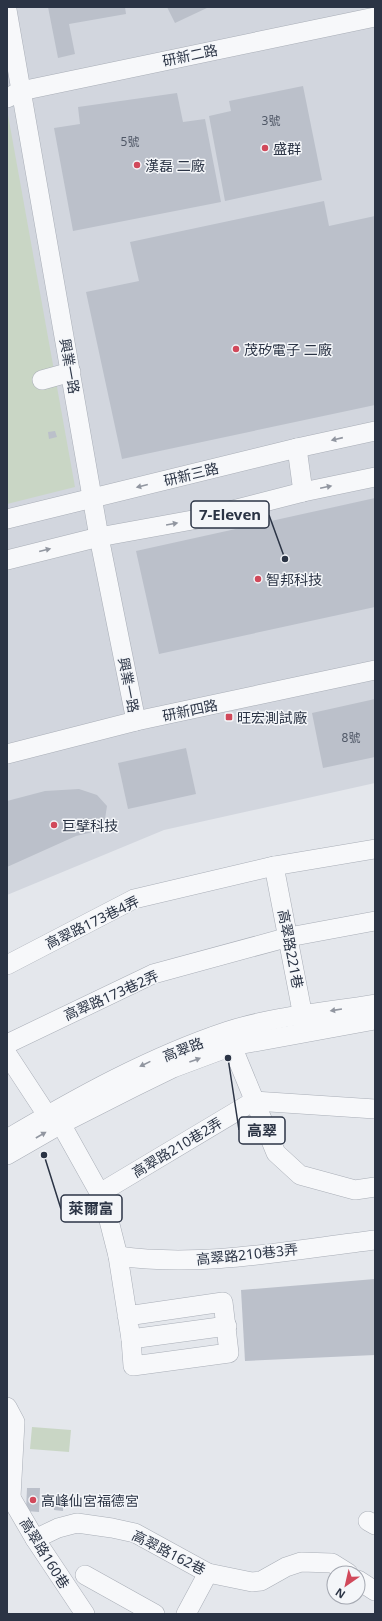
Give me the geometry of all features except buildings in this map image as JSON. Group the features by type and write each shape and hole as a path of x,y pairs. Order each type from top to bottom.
{"street":[{"name":"興業一路","path":"7,10 14,94 71,372 99,537 136,722"},
{"name":"研新二路","path":"14,94 375,17"},
{"path":"42,380 71,372"},
{"name":"研新三路","path":"7,519 297,448 375,431"},
{"path":"297,448 304,492"},
{"path":"7,560 99,537 198,519 304,492 375,477"},
{"name":"研新四路","path":"7,754 136,722 375,670"},
{"name":"高翠路173巷4弄","path":"7,965 134,899 274,866 375,849"},
{"name":"高翠路221巷","path":"274,866 289,937 304,1024"},
{"name":"高翠路173巷2弄","path":"7,1044 153,974 289,937 375,921"},
{"name":"高翠路","path":"7,1139 173,1068 231,1039 304,1024 375,1004"},
{"name":"高翠路","path":"304,1024 375,1020"},
{"path":"231,1039 254,1101 276,1153 300,1175 355,1190 375,1187"},
{"path":"7,1054 54,1119 104,1201 118,1256 127,1316 131,1339 133,1366 229,1353 224,1302 127,1316"},
{"path":"254,1101 375,1109"},
{"name":"高翠路210巷2弄","path":"100,1193 254,1101"},
{"name":"高翠路","path":"7,1155 54,1119"},
{"name":"高翠路210巷3弄","path":"118,1256 138,1259 206,1261 375,1240"},
{"path":"131,1339 227,1326"},
{"path":"7,1407 15,1422 9,1494"},
{"name":"高翠路160巷","path":"9,1494 35,1539 85,1614"},
{"name":"高翠路162巷","path":"35,1539 58,1528 77,1523 112,1528 135,1533 208,1573 252,1582 261,1581 286,1567 301,1562 332,1563 335,1565"},
{"path":"186,1614 208,1573"},
{"path":"85,1575 155,1614"},
{"path":"366,1585 375,1591"}],"shaded area":[{"path":"7,7 375,7 375,783 164,830 7,895"}],"green space":[{"path":"8,115 75,487 7,504 7,116"},
{"path":"32,1427 71,1430 69,1452 30,1449"}],"place":[{"name":"盛群","path":"265,148"},
{"name":"漢磊 二廠","path":"137,165"},
{"name":"茂矽電子 二廠","path":"236,349"},
{"name":"7-Eleven","path":"285,559"},
{"name":"智邦科技","path":"258,579"},
{"name":"旺宏測試廠","path":"229,717"},
{"name":"巨擘科技","path":"54,825"},
{"name":"高翠","path":"228,1058"},
{"name":"萊爾富","path":"44,1155"},
{"name":"高峰仙宮福德宮","path":"33,1500"}]}
